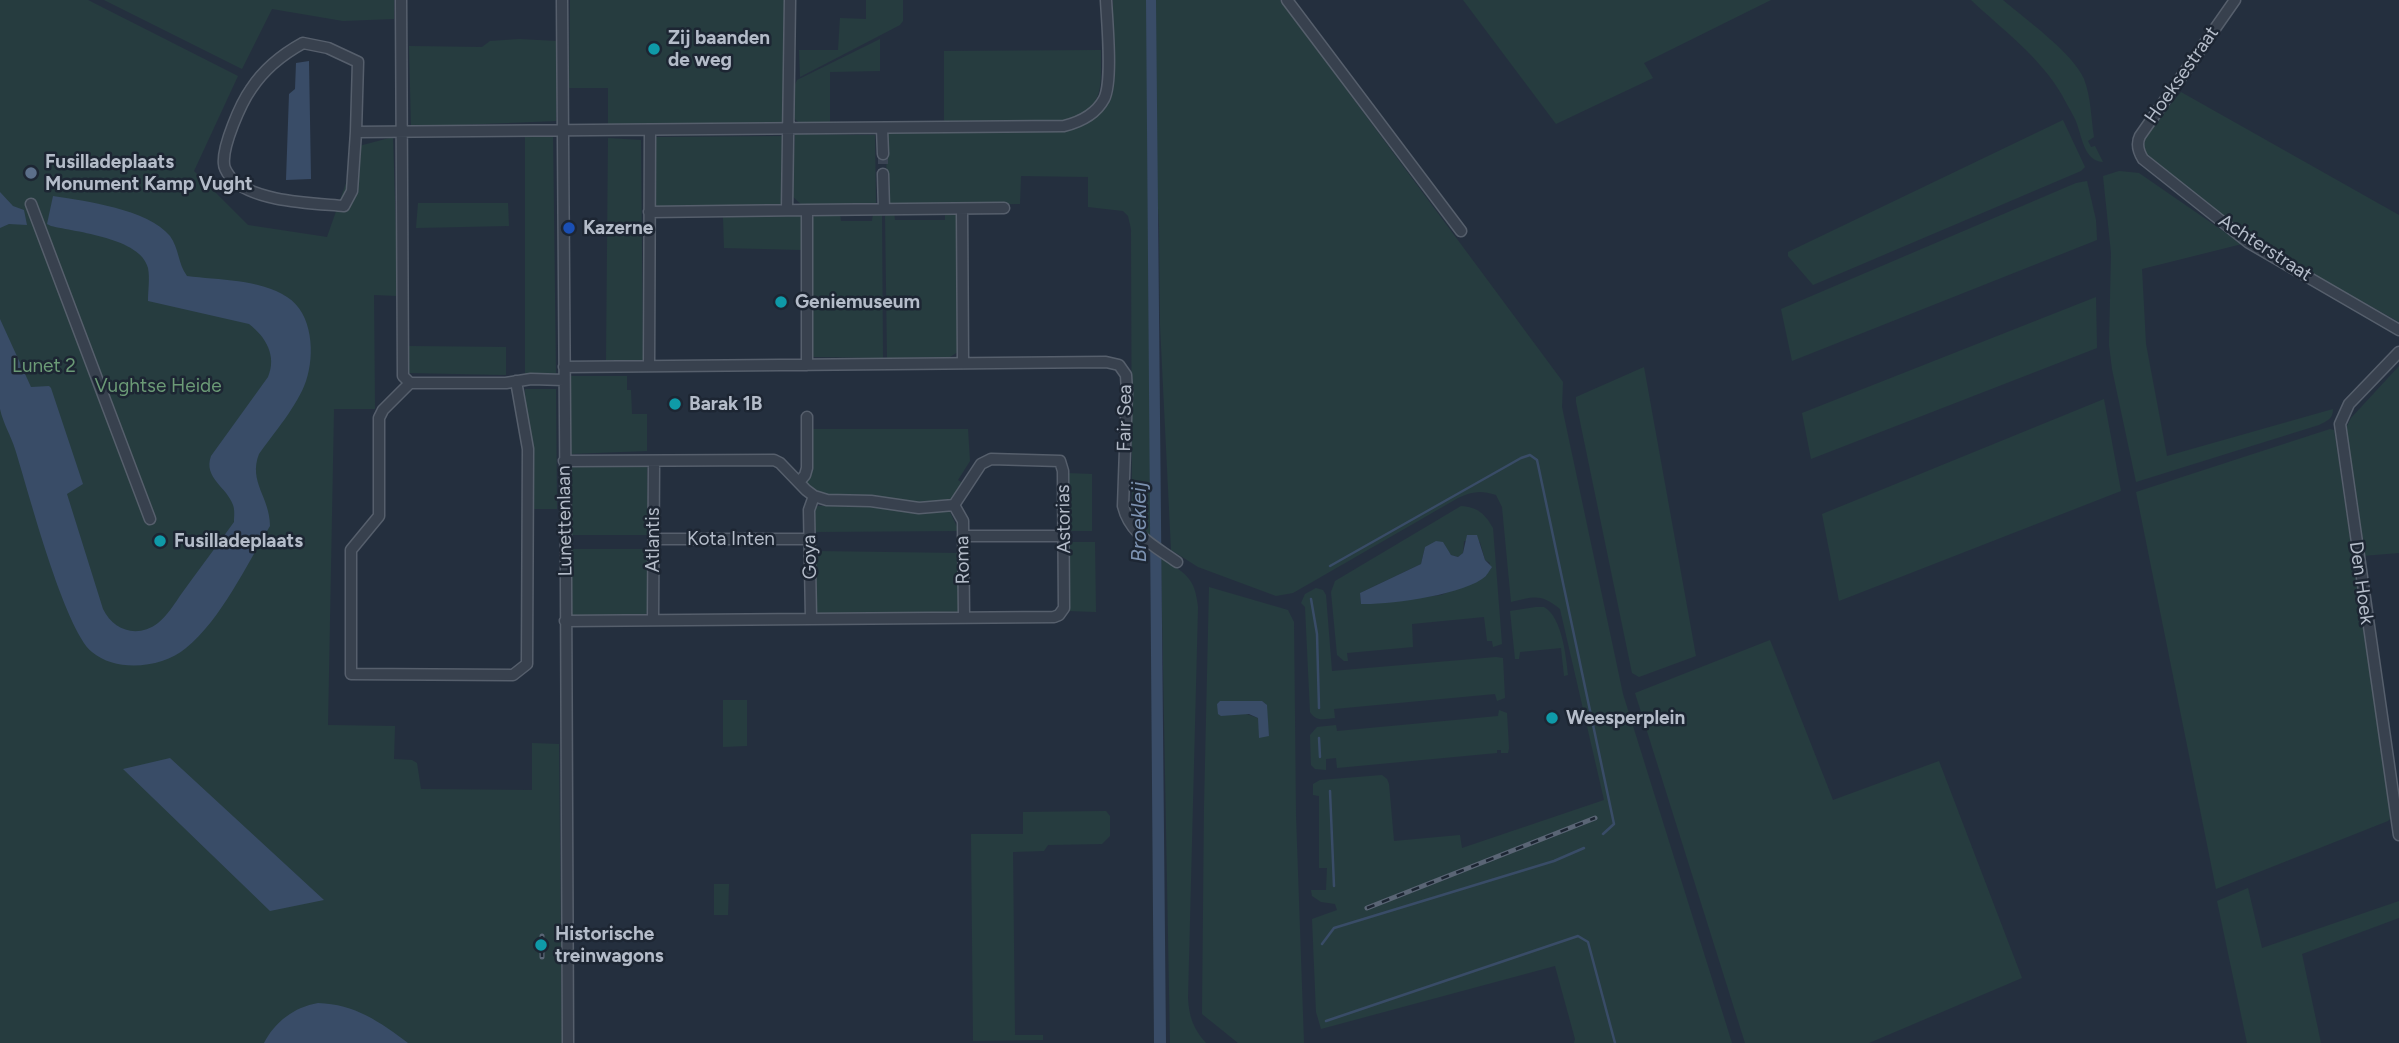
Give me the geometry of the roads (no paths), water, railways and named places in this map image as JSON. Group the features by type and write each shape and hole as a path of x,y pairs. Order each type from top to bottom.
{"street":[{"path":"401,0 403,376 410,383"},
{"name":"Lunettenlaan","path":"562,0 568,1043"},
{"path":"787,210 790,0"},
{"path":"356,132 1048,128 1079,122 1096,110 1104,99 1108,64 1106,0"},
{"path":"1287,0 1461,231"},
{"name":"Hoeksestraat","path":"2139,153 2140,136 2235,0"},
{"path":"303,43 328,48 358,62 356,132 352,191 344,206 261,195 232,179 224,167 224,155 235,121 251,88 282,55 303,43"},
{"path":"883,128 883,155"},
{"path":"649,366 650,130"},
{"name":"Achterstraat","path":"2139,153 2143,159 2249,243 2399,330"},
{"path":"883,174 884,209"},
{"path":"31,204 150,519"},
{"path":"649,212 1004,208"},
{"path":"564,367 963,363 962,209"},
{"path":"807,210 807,365"},
{"name":"Den Hoek","path":"2399,352 2349,404 2340,424 2399,835"},
{"name":"Fair Sea","path":"963,363 1106,362 1119,365 1126,375 1127,392 1123,506 1130,525 1177,562"},
{"path":"516,382 528,449 527,663 513,675 351,674 351,550 379,516 379,418 383,410 410,383 564,380"},
{"path":"799,482 807,468 807,417"},
{"path":"564,461 774,460 814,496 827,500 871,501 919,508 954,505"},
{"name":"Atlantis","path":"653,619 654,461"},
{"name":"Astorias","path":"565,621 1059,615 1065,608 1063,471 1060,461 985,461 954,505"},
{"name":"Goya","path":"811,618 808,510 814,496"},
{"name":"Roma","path":"954,505 962,520 964,617"},
{"path":"963,536 1064,536"},
{"name":"Kota Inten","path":"654,539 809,538"}],"water":[{"path":"1146,0 1156,0 1166,1043 1154,1043"},
{"path":"309,61 311,179 286,180 289,94 295,89 296,63"},
{"path":"0,192 13,206 24,210 27,225 9,224 0,228"},
{"path":"53,196 115,208 147,219 170,236 187,276 238,281 276,291 296,304 310,335 309,371 306,381 285,419 259,454 256,464 270,526 211,622 186,648 152,664 126,665 102,659 92,652 81,638 70,616 0,409 0,319 31,387 51,388 83,484 67,494 103,609 113,622 126,630 142,631 165,617 234,522 233,505 213,476 209,464 211,456 268,377 270,354 265,341 249,324 148,301 149,272 143,258 121,243 47,224"},
{"path":"1467,535 1477,535 1485,560 1492,567 1486,576 1476,583 1407,601 1361,604 1360,593 1421,564 1425,547 1436,541 1443,542 1451,555 1458,557 1463,553"},
{"path":"1220,701 1262,701 1267,705 1269,736 1259,738 1258,718 1249,714 1218,714 1217,704"},
{"path":"170,758 324,900 270,911 123,769"},
{"path":"318,1003 355,1011 377,1021 408,1043 264,1043 286,1017 301,1008"}],"waterway":[{"path":"1330,566 1521,458 1530,455 1537,460 1614,824 1603,834"},
{"path":"1311,599 1317,634 1319,708"},
{"path":"1319,738 1320,757"},
{"path":"1330,791 1334,886"},
{"path":"1322,944 1334,928 1554,861 1584,848"},
{"path":"1326,1021 1578,936 1588,942 1615,1043"}],"tunnel":[{"path":"883,154 883,174"}],"railway":[{"path":"1367,908 1595,818"},
{"path":"542,936 542,957"}],"place":[{"name":"Zij baanden de weg","path":"654,49"},
{"name":"Fusilladeplaats Monument Kamp Vught","path":"31,173"},
{"name":"Kazerne","path":"569,228"},
{"name":"Geniemuseum","path":"781,302"},
{"name":"Barak 1B","path":"675,404"},
{"name":"Fusilladeplaats","path":"160,541"},
{"name":"Weesperplein","path":"1552,718"},
{"name":"Historische treinwagons","path":"541,945"}],"park label":[{"name":"Lunet 2","path":"44,366"},
{"name":"Vughtse Heide","path":"158,386"}],"water label":[{"name":"Broekleij","path":"1140,522"}]}
